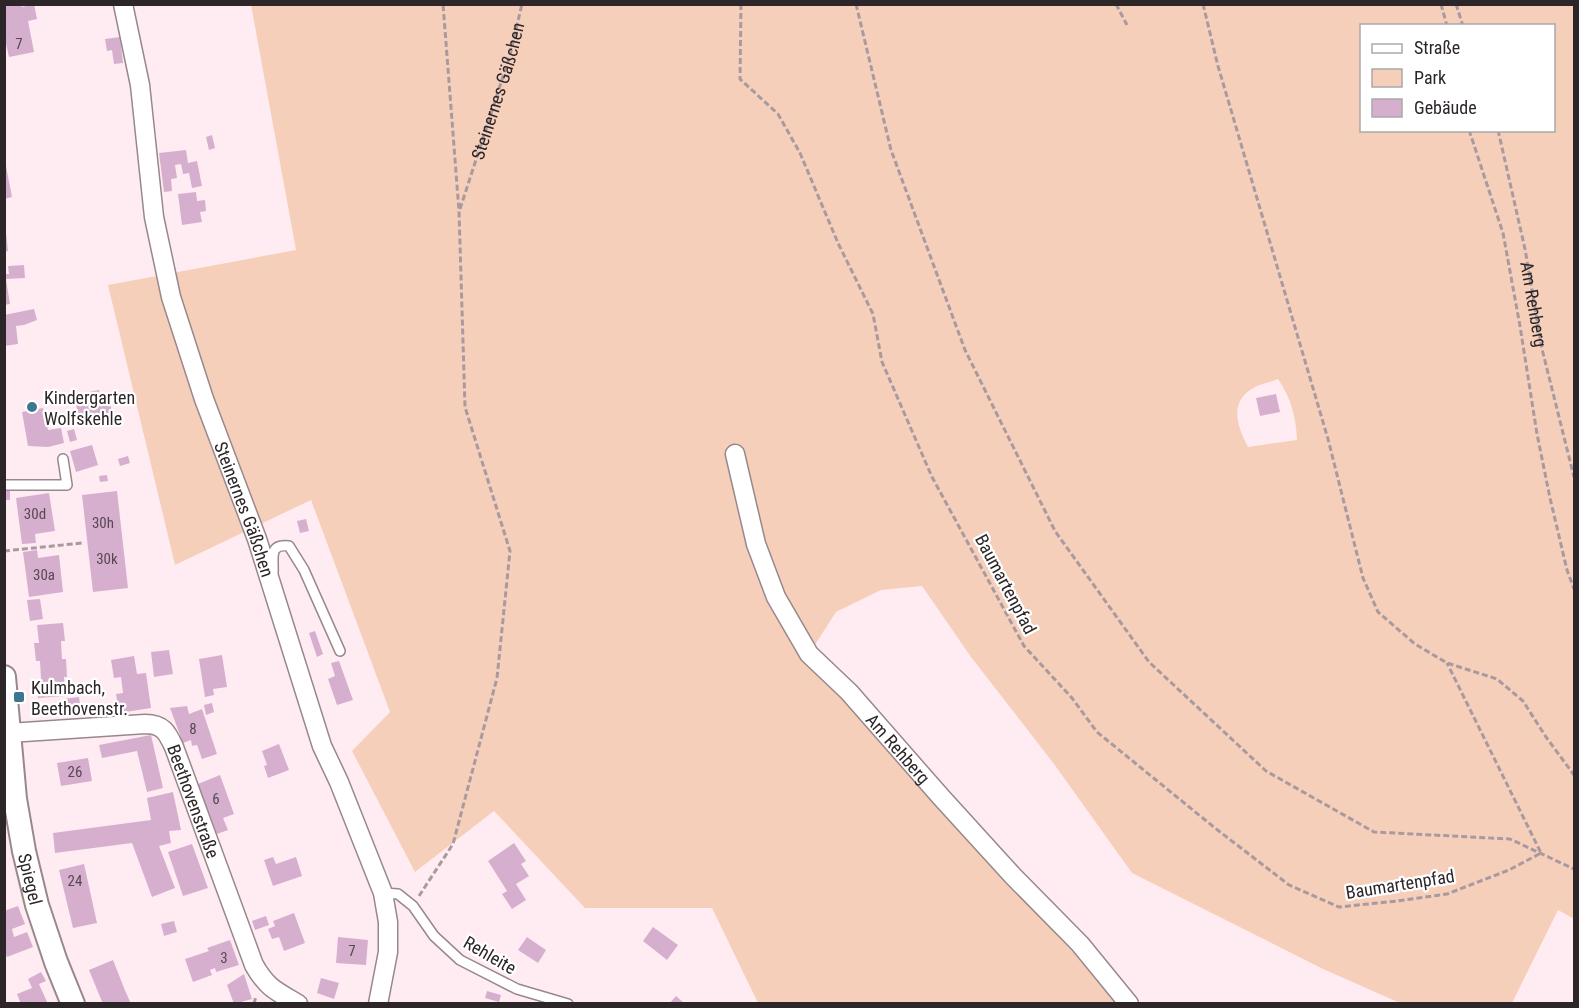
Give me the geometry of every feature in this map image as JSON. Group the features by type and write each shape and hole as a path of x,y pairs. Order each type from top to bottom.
{"street":[{"name":"Steinernes Gäßchen","path":"123,4 140,85 154,217 171,297 204,399 256,539 322,746 339,782 383,893 388,922 388,952 378,1004"},
{"name":"Am Rehberg","path":"735,454 756,544 776,597 809,654 849,692 1005,868 1080,945 1130,1004"},
{"name":"Spiegel","path":"4,677 9,733 10,795 37,905 73,1004"},
{"name":"Beethovenstraße","path":"9,733 145,724 155,724 163,729 174,747 254,965 262,980 271,989 298,1004"}],"lane":[{"path":"4,485 68,485 63,459"},
{"path":"272,588 273,552 281,545 289,546 308,579 340,651"},
{"name":"Rehleite","path":"383,893 398,894 412,906 434,936 460,960 517,989 568,1004"}],"path":[{"path":"412,906 453,844 497,678 510,551 465,407 459,211 443,4"},
{"name":"Steinernes Gäßchen","path":"459,211 510,55 522,4"},
{"name":"Baumartenpfad","path":"741,4 740,79 778,114 800,153 838,243 873,314 882,362 932,477 1024,646 1072,698 1097,732 1289,885 1339,907 1448,894 1509,870 1542,854"},
{"path":"856,4 891,150 966,350 1055,531 1149,662 1266,771 1374,832 1510,839 1575,868"},
{"path":"1116,4 1127,26"},
{"path":"1203,4 1218,66 1328,439 1363,578 1378,612 1415,644 1447,663 1497,679 1523,701 1546,737 1575,775"},
{"path":"1441,4 1446,24"},
{"path":"1456,4 1462,24"},
{"path":"1470,132 1503,233 1537,434 1567,570 1575,589"},
{"name":"Am Rehberg","path":"1498,132 1525,249 1542,348 1575,477"},
{"path":"4,551 82,543"},
{"path":"1447,663 1542,854"}],"green space":[{"path":"251,5 1574,5 1574,919 1558,910 1512,1003 1400,1003 1323,969 1132,873 1054,764 971,657 922,586 881,590 836,612 809,654 1129,1003 758,1003 712,908 585,908 494,811 415,872 352,751 390,712 311,500 175,565 108,285 296,250","holes":["1278,379 1292,408 1297,440 1248,447 1238,422 1237,414 1241,399 1255,387"]}],"building":[{"path":"4,4 21,4 22,7 34,4 37,19 28,21 34,52 9,57 4,35"},
{"path":"120,37 123,63 114,64 112,50 107,51 105,39"},
{"path":"212,135 215,148 209,150 206,137"},
{"path":"186,150 188,163 197,161 202,186 192,188 189,173 183,174 181,164 175,165 177,178 171,179 172,191 164,192 159,153"},
{"path":"4,166 6,166 12,197 4,199"},
{"path":"196,192 197,201 205,200 206,211 200,212 202,222 182,225 178,194"},
{"path":"6,232 8,251 4,252 4,233"},
{"path":"24,265 25,278 6,279 10,304 4,305 4,274 9,274 8,266"},
{"path":"34,309 37,320 16,326 18,344 4,346 4,315"},
{"path":"99,390 102,404 110,402 113,417 80,423 74,395"},
{"path":"1276,394 1280,412 1260,416 1256,398"},
{"path":"43,408 48,430 61,428 64,443 48,447 28,446 22,412"},
{"path":"74,429 77,440 70,442 67,431"},
{"path":"92,445 98,465 76,472 70,451"},
{"path":"128,456 130,463 120,466 118,459"},
{"path":"107,475 108,481 100,482 99,476"},
{"path":"4,490 10,490 10,500 4,500"},
{"path":"117,491 128,588 93,592 82,495"},
{"path":"49,493 55,531 35,534 36,543 22,544 16,498"},
{"path":"306,519 309,531 300,533 297,521"},
{"path":"37,550 38,558 59,555 63,592 29,597 23,552"},
{"path":"40,599 43,619 30,621 27,600"},
{"path":"63,623 65,641 61,641 62,659 66,659 67,677 64,677 65,696 38,698 37,679 41,679 40,661 36,661 34,643 39,643 37,625"},
{"path":"315,631 323,654 317,657 309,633"},
{"path":"169,650 173,674 154,677 151,652"},
{"path":"222,655 227,687 213,689 214,695 205,697 199,659"},
{"path":"134,656 137,674 146,673 151,708 119,713 116,694 123,693 121,677 114,678 111,660"},
{"path":"339,661 353,700 337,705 328,679 335,676 331,663"},
{"path":"79,697 81,713 65,714 63,699"},
{"path":"212,703 214,712 206,715 204,705"},
{"path":"187,706 189,714 202,709 217,754 202,759 197,745 192,746 191,740 183,743 170,708"},
{"path":"151,735 163,788 147,792 137,751 102,758 99,745"},
{"path":"279,744 289,770 268,778 264,766 267,765 262,751"},
{"path":"88,758 92,781 61,786 57,763"},
{"path":"220,775 234,814 223,818 228,830 217,834 198,784"},
{"path":"173,792 181,830 169,831 171,843 159,846 175,888 152,897 132,843 55,853 53,833 151,820 147,798"},
{"path":"514,843 526,861 521,864 529,876 516,884 526,900 512,909 502,894 507,891 488,861"},
{"path":"192,844 208,888 183,896 168,852"},
{"path":"273,857 276,864 296,857 302,876 273,886 264,860"},
{"path":"84,864 97,923 73,928 59,870"},
{"path":"18,906 25,924 12,929 14,937 27,932 33,947 7,957 4,951 4,911"},
{"path":"294,913 305,943 284,951 279,937 272,939 268,929 275,926 273,921"},
{"path":"266,916 269,925 255,930 252,921"},
{"path":"174,921 177,932 164,936 161,924"},
{"path":"653,927 678,945 667,960 643,941"},
{"path":"338,937 368,940 366,965 336,963"},
{"path":"527,937 546,950 538,963 518,950"},
{"path":"230,940 239,965 216,972 215,968 210,970 212,975 193,982 185,959 209,951 207,948"},
{"path":"113,960 131,1004 103,1004 89,970"},
{"path":"41,972 46,981 39,984 48,1004 21,1004 17,994 32,988 28,979"},
{"path":"244,974 252,999 234,1004 227,985"},
{"path":"321,978 339,983 334,999 317,993"},
{"path":"487,991 501,995 499,1002 485,998"},
{"path":"676,996 685,1004 669,1004"}],"place":[{"name":"Kindergarten Wolfskehle","path":"32,407"},
{"name":"Kulmbach, Beethovenstr.","path":"19,697"}]}
